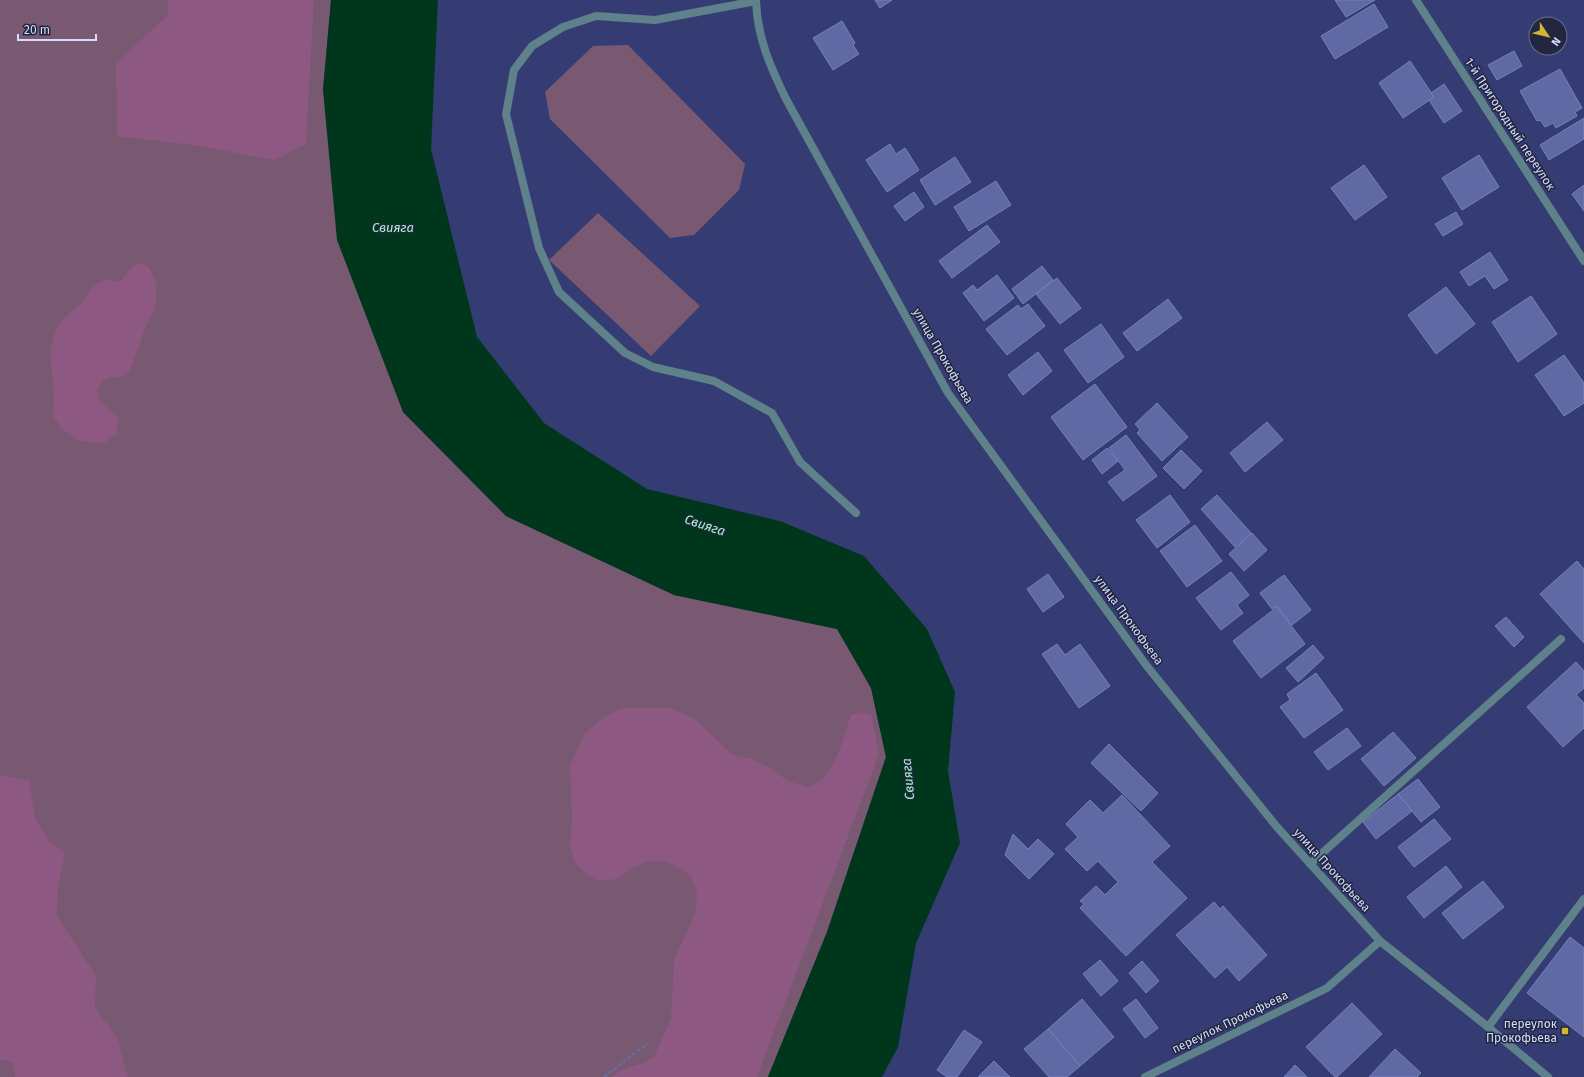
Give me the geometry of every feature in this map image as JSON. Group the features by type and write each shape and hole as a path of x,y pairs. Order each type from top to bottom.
{"street":[{"name":"улица Прокофьева","path":"756,0 759,28 767,60 786,99 948,393 1146,665 1276,827 1380,941 1548,1077"},
{"path":"756,0 654,20 596,16 563,27 532,46 514,70 506,114 539,248 558,292 625,353 653,367 714,381 772,413 800,462 856,513"},
{"name":"1-й Пригородный переулок","path":"1416,0 1584,261"},
{"path":"1310,864 1561,639"},
{"path":"1488,1027 1584,899"},
{"name":"переулок Прокофьева","path":"1145,1077 1327,988 1380,941"}],"path":[{"path":"604,1077 648,1043"}],"shaded area":[{"path":"0,0 331,0 323,90 403,412 506,516 674,595 837,629 871,688 886,757 827,932 768,1077 0,1077"},
{"path":"168,0 314,0 306,144 275,160 192,145 117,136 116,63 168,15"},
{"path":"628,45 745,164 739,190 694,235 670,238 550,119 545,92 593,46"},
{"path":"598,213 700,306 651,356 549,260"},
{"path":"141,263 149,267 157,284 155,309 146,326 130,371 123,377 107,378 102,382 97,390 100,401 118,418 117,434 102,444 77,440 62,429 53,416 54,395 50,350 56,330 65,317 83,302 93,286 105,280 121,281 132,267"},
{"path":"622,708 669,708 695,719 733,755 752,759 770,768 788,781 808,787 821,781 831,768 841,746 851,715 862,712 871,715 879,754 757,1077 612,1077 623,1069 641,1064 654,1057 671,1019 674,960 695,914 697,893 691,876 668,862 650,861 633,868 617,879 598,881 587,874 575,863 570,845 572,819 570,765 585,733 604,717"},
{"path":"0,775 29,780 35,818 48,840 65,853 58,887 57,916 96,976 95,1008 117,1038 128,1077 15,1077 12,1062 0,1059"}],"water":[{"name":"Свияга","path":"331,0 438,0 431,149 477,337 544,423 647,489 780,521 864,556 927,629 955,692 948,771 960,843 916,943 898,1047 882,1077 768,1077 827,932 886,757 871,688 837,629 674,595 506,516 403,412 337,240 323,90"}],"building":[{"path":"875,0 892,0 880,8"},
{"path":"1335,0 1375,0 1346,17"},
{"path":"1374,4 1388,27 1335,59 1321,36"},
{"path":"842,21 855,43 853,45 859,54 833,70 813,38"},
{"path":"1514,51 1522,66 1497,80 1488,65"},
{"path":"1410,61 1434,97 1403,118 1379,83"},
{"path":"1560,69 1582,108 1575,112 1577,116 1556,128 1553,123 1545,127 1540,120 1537,121 1520,91"},
{"path":"1444,84 1462,111 1444,123 1429,100 1434,97 1431,93"},
{"path":"1584,118 1584,139 1549,160 1540,145"},
{"path":"890,144 896,154 905,148 919,170 887,192 866,160"},
{"path":"1479,155 1499,187 1462,210 1442,178"},
{"path":"955,157 971,182 935,205 920,180"},
{"path":"1364,165 1387,197 1355,220 1331,188"},
{"path":"996,181 1011,205 969,231 954,207"},
{"path":"1584,185 1584,211 1572,194"},
{"path":"914,192 924,207 905,221 894,206"},
{"path":"1456,212 1463,224 1443,236 1435,224"},
{"path":"987,225 1000,242 952,278 939,261"},
{"path":"1490,252 1508,280 1494,289 1485,276 1469,286 1460,272"},
{"path":"1042,266 1053,280 1023,304 1012,289"},
{"path":"997,275 1014,298 984,321 963,293 973,285 977,290"},
{"path":"1057,278 1081,308 1060,324 1036,294"},
{"path":"1446,287 1475,324 1436,354 1408,315"},
{"path":"1531,296 1557,334 1518,362 1492,322"},
{"path":"1168,299 1182,318 1137,351 1123,333"},
{"path":"1028,304 1045,326 1007,355 986,329 1018,305 1021,309"},
{"path":"1101,324 1124,357 1088,383 1064,350"},
{"path":"1038,352 1052,371 1023,395 1008,375"},
{"path":"1564,355 1584,383 1584,403 1564,416 1535,375"},
{"path":"1095,384 1127,427 1083,460 1051,417"},
{"path":"1157,403 1188,437 1162,461 1137,433 1140,430 1135,424"},
{"path":"1267,422 1283,440 1245,472 1230,453"},
{"path":"1126,435 1157,476 1123,501 1108,482 1125,470 1109,448"},
{"path":"1107,448 1118,461 1102,474 1092,460"},
{"path":"1181,450 1202,471 1184,489 1163,468"},
{"path":"1170,495 1190,522 1157,548 1136,520"},
{"path":"1217,495 1251,533 1235,547 1201,509"},
{"path":"1195,525 1222,561 1187,587 1160,551"},
{"path":"1252,533 1267,550 1244,571 1229,554"},
{"path":"1577,561 1584,569 1584,643 1540,594"},
{"path":"1231,572 1249,595 1237,605 1243,613 1221,630 1196,598"},
{"path":"1048,574 1064,597 1043,612 1027,589"},
{"path":"1284,575 1311,610 1292,625 1277,606 1272,609 1260,593"},
{"path":"1277,607 1305,644 1261,678 1233,641"},
{"path":"1506,617 1524,637 1514,647 1495,626"},
{"path":"1057,644 1065,655 1080,644 1110,686 1079,708 1042,654"},
{"path":"1313,645 1324,658 1298,682 1286,668"},
{"path":"1576,662 1584,671 1584,688 1576,695 1584,703 1584,728 1563,747 1527,707"},
{"path":"1316,673 1343,710 1304,738 1280,707 1290,700 1287,694"},
{"path":"1347,728 1361,746 1328,770 1314,752"},
{"path":"1393,732 1416,758 1384,786 1361,759"},
{"path":"1109,744 1158,793 1141,811 1091,763"},
{"path":"1418,779 1440,807 1421,822 1398,794"},
{"path":"1398,794 1412,811 1376,839 1363,822"},
{"path":"1122,795 1170,846 1152,862 1187,898 1126,956 1080,908 1084,904 1080,901 1096,886 1105,895 1118,882 1098,861 1087,871 1065,849 1078,837 1066,824 1090,800 1103,813"},
{"path":"1434,819 1451,839 1414,867 1398,847"},
{"path":"1013,834 1028,849 1038,839 1054,854 1029,879 1005,855"},
{"path":"1446,866 1462,887 1424,918 1407,897"},
{"path":"1483,881 1504,907 1463,939 1442,913"},
{"path":"1214,902 1220,909 1223,906 1267,955 1239,981 1227,967 1215,978 1176,935"},
{"path":"1570,937 1584,948 1584,1037 1527,993"},
{"path":"1100,960 1118,981 1101,996 1083,974"},
{"path":"1142,961 1159,981 1146,993 1129,973"},
{"path":"1082,999 1114,1037 1080,1066 1048,1029"},
{"path":"1136,999 1158,1028 1145,1038 1123,1009"},
{"path":"1352,1003 1382,1034 1337,1077 1335,1077 1306,1047"},
{"path":"1048,1029 1080,1066 1067,1077 1049,1077 1024,1049"},
{"path":"964,1030 982,1042 957,1077 947,1077 937,1070"},
{"path":"1395,1049 1421,1073 1417,1077 1369,1077"},
{"path":"994,1061 1010,1077 978,1077"},
{"path":"1295,1065 1307,1077 1284,1077"}],"place":[{"name":"переулок Прокофьева","path":"1565,1031"}]}
